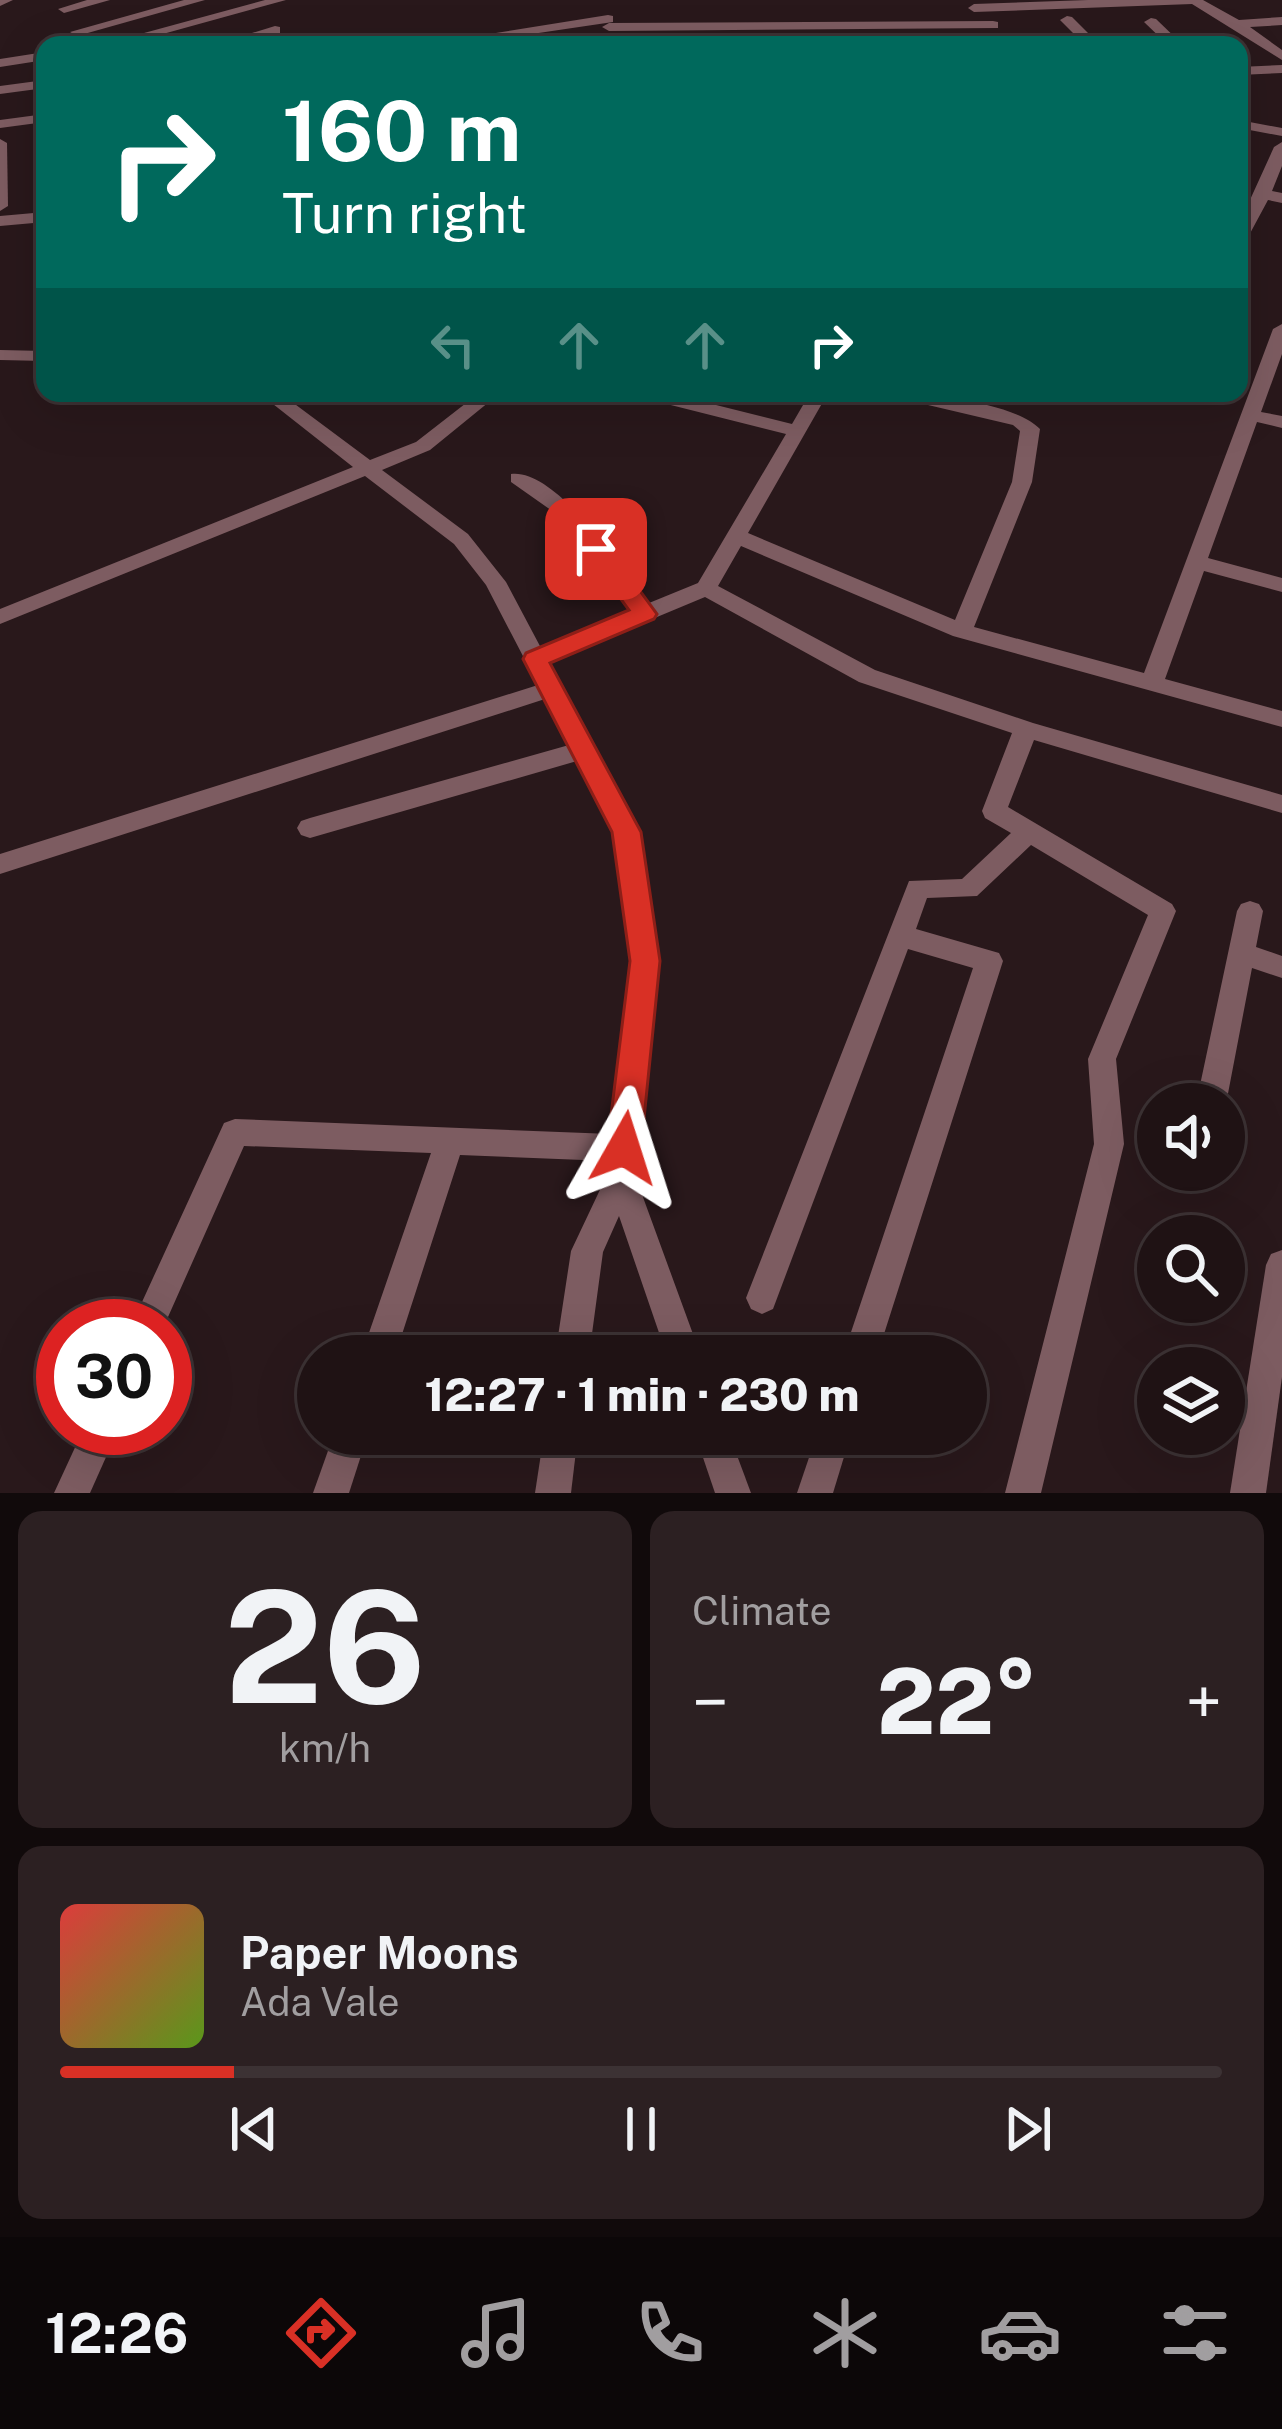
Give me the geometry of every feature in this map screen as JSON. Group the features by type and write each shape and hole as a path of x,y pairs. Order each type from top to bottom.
{"street":[{"path":"64,9 104,0"},
{"path":"77,32 199,0"},
{"path":"141,36 280,0"},
{"path":"606,0 613,36"},
{"path":"502,36 609,23 993,26 972,6 1194,0 1282,56"},
{"path":"1067,20 1084,36"},
{"path":"1151,22 1166,36"},
{"path":"1238,24 1282,22"},
{"path":"253,36 275,30"},
{"path":"0,63 36,57"},
{"path":"1248,71 1282,69"},
{"path":"0,90 36,85"},
{"path":"0,124 36,119"},
{"path":"1248,126 1282,132"},
{"path":"0,142 0,206"},
{"path":"1248,222 1282,147"},
{"path":"1263,194 1282,198"},
{"path":"0,220 36,218"},
{"path":"1152,682 1277,358 1282,329"},
{"path":"0,355 36,356"},
{"path":"280,402 461,538 495,582 627,832 645,961 623,1163 587,1251 575,1335"},
{"path":"0,617 423,446 479,402"},
{"path":"682,402 797,431"},
{"path":"536,659 706,588 814,402"},
{"path":"961,631 1022,482 1030,429 966,402"},
{"path":"1252,415 1282,422"},
{"path":"518,478 572,517 645,614"},
{"path":"736,536 961,631 1282,719"},
{"path":"1198,562 1282,585"},
{"path":"706,588 867,676 1026,729 1282,804"},
{"path":"0,864 551,689"},
{"path":"1023,1493 1109,1144 1102,1059 1163,911 994,811 1026,729"},
{"path":"310,829 584,750"},
{"path":"762,1298 918,887 968,889 1029,831"},
{"path":"1215,1083 1250,911"},
{"path":"867,1335 989,961 901,935"},
{"path":"1243,953 1282,967"},
{"path":"159,1299 235,1132 450,1141 623,1163"},
{"path":"384,1335 450,1141"},
{"path":"623,1163 677,1335"},
{"path":"1248,1493 1282,1265"},
{"path":"72,1493 90,1455"},
{"path":"331,1493 344,1455"},
{"path":"553,1493 558,1455"},
{"path":"719,1455 733,1493"},
{"path":"814,1493 827,1455"}],"route":[{"path":"596,549 645,614 536,659 627,832 645,961 624,1148"}]}
